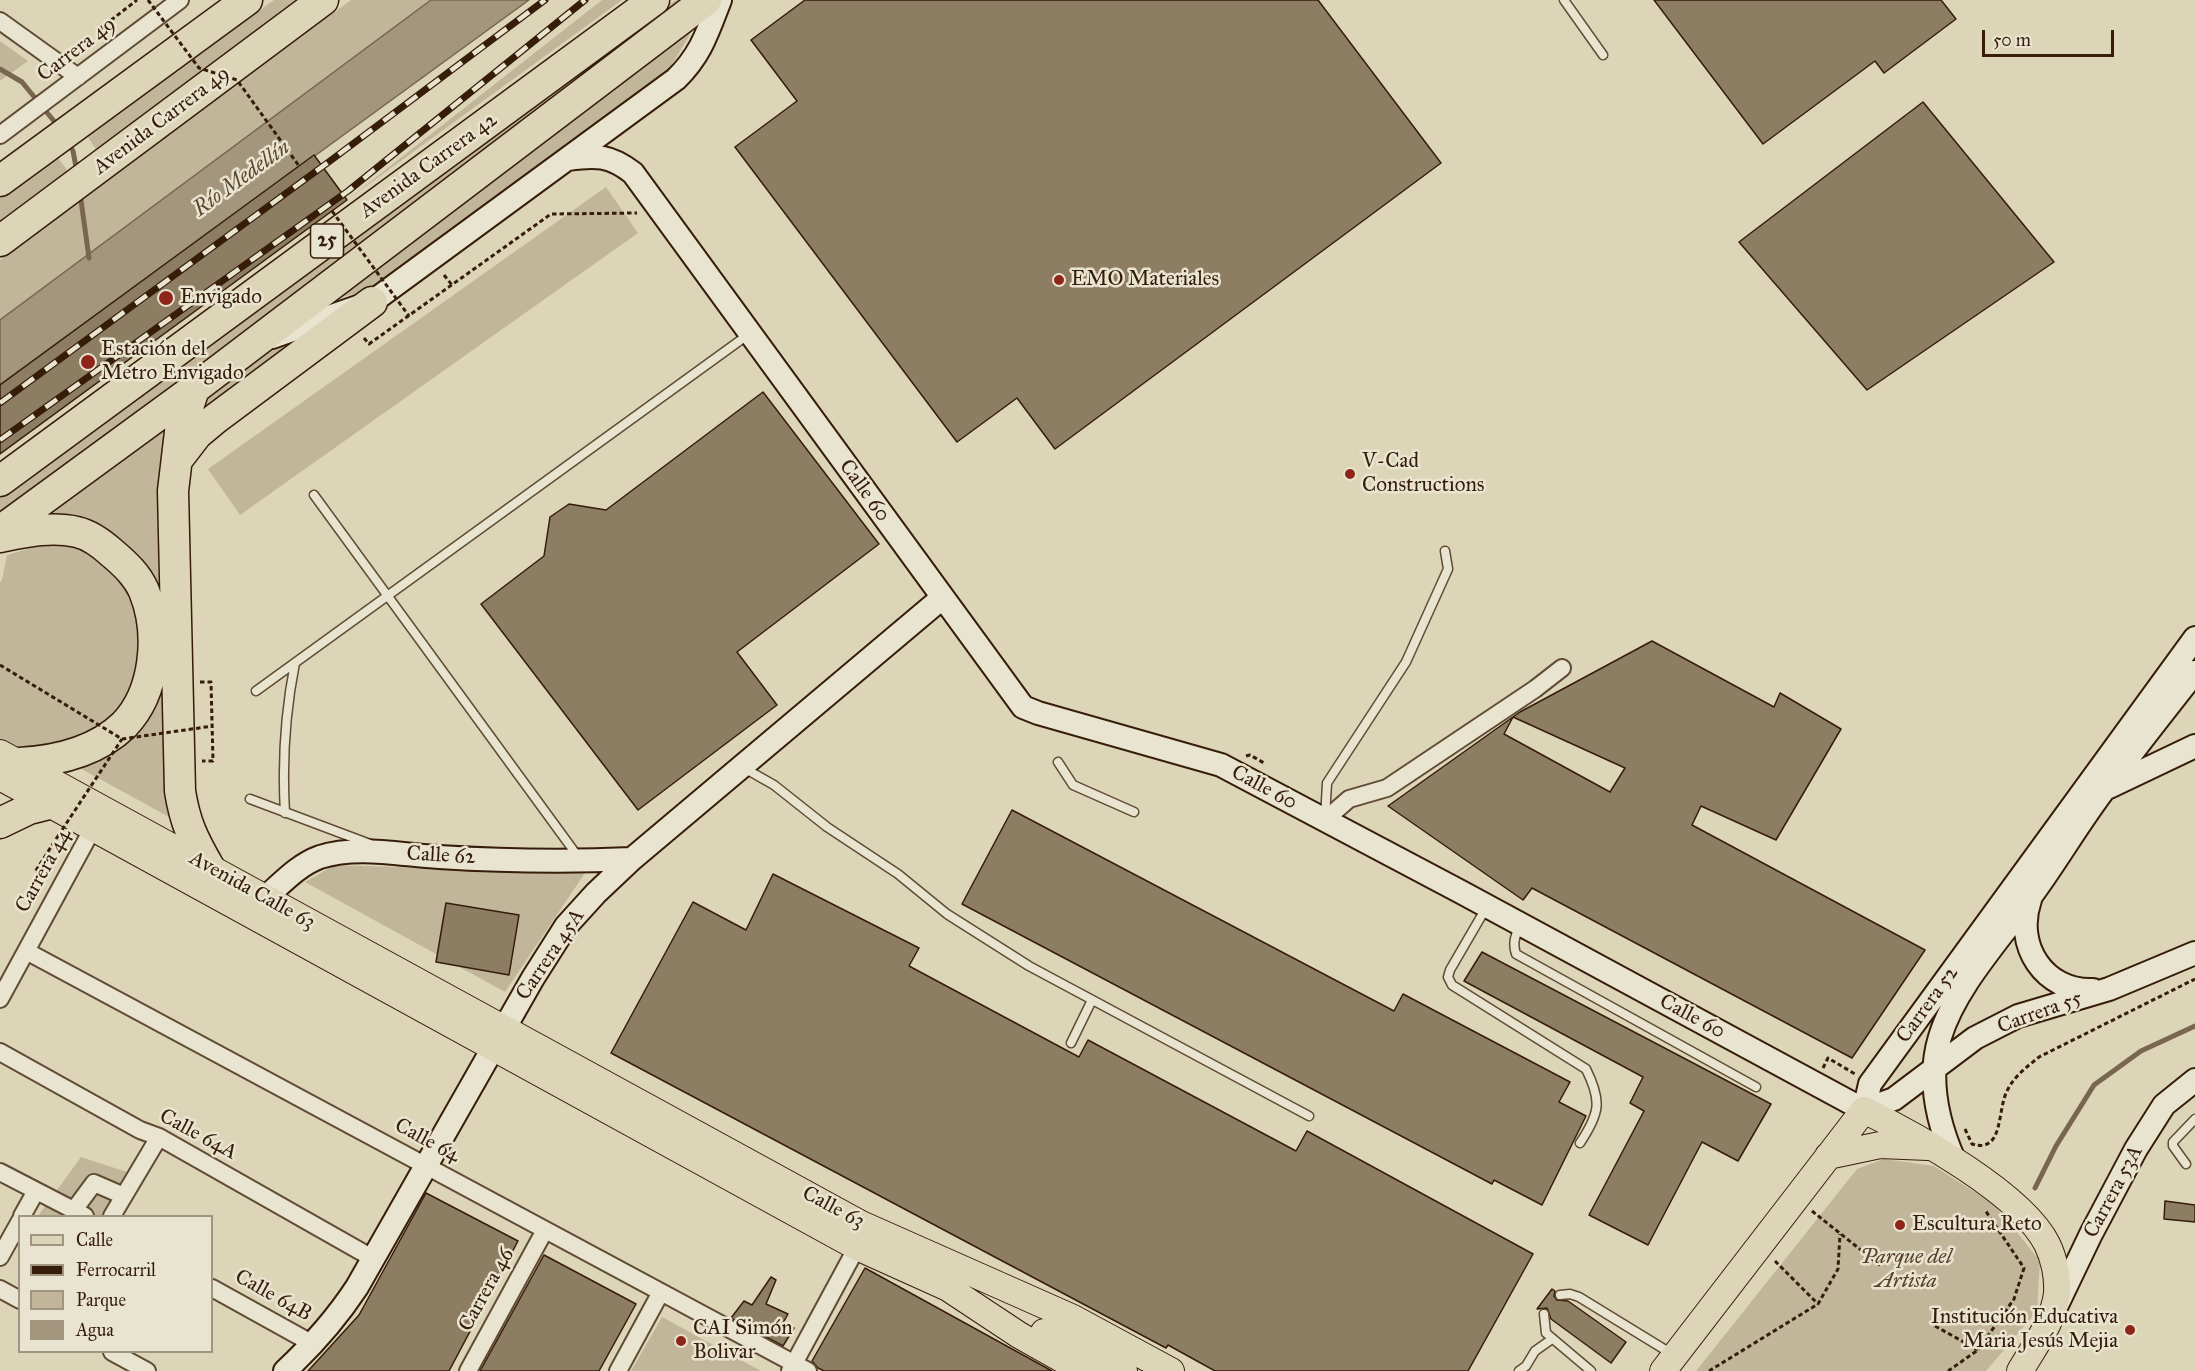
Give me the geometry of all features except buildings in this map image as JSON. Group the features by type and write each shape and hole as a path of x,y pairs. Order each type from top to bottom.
{"highway":[{"path":"0,181 247,0"},
{"name":"Avenida Carrera 49","path":"0,241 323,0"},
{"name":"Avenida Carrera 42","path":"0,481 654,0"},
{"name":"Avenida Carrera 42","path":"0,531 254,344 706,0"},
{"path":"175,463 197,434 214,419 372,302"},
{"path":"194,389 185,411 172,491 180,791 190,834 209,867"},
{"path":"0,537 31,531 59,530 79,533 94,539 133,573 144,591 153,636 148,688 138,707 124,725 86,750 44,762 6,764"},
{"path":"0,823 29,809 49,804"}],"main road":[{"name":"Avenida Calle 63","path":"6,764 209,867 265,898 499,1038"},
{"name":"Avenida Calle 63","path":"6,764 49,804 499,1038"},
{"name":"Calle 63","path":"499,1038 857,1247 948,1288 1020,1335 1083,1371"},
{"name":"Calle 63","path":"499,1038 861,1224 1073,1318 1171,1371"},
{"name":"Calle 60","path":"1864,1110 1931,1147 1963,1152 2002,1195 2033,1223 2047,1244 2055,1267 2057,1292 2052,1316"},
{"name":"Carrera 52","path":"1669,1363 1864,1110"},
{"path":"1828,1156 1880,1145 1931,1147"},
{"path":"948,1288 1121,1369"},
{"path":"2020,1371 2052,1316"}],"street":[{"name":"Carrera 49","path":"0,135 180,0"},
{"name":"Avenida Carrera 42","path":"254,344 372,302 568,159 676,79 690,65 702,48 720,0"},
{"path":"0,21 78,77"},
{"name":"Calle 60","path":"568,159 589,156 606,158 620,163 633,173 1023,707 1221,765 1488,906 1864,1110"},
{"name":"Carrera 45A","path":"285,1371 337,1317 374,1259 533,978 566,926 632,859 942,598"},
{"name":"Carrera 52","path":"1864,1110 1870,1084 2195,638"},
{"path":"1325,820 1349,799 1387,788 1535,689 1562,668"},
{"name":"Carrera 52","path":"1963,1152 1938,1116 1934,1093 1934,1068 1940,1037 1952,1005 1998,939 2032,896 2105,788 2195,672"},
{"path":"2105,788 2195,746"},
{"name":"Carrera 44","path":"0,999 93,828"},
{"name":"Calle 62","path":"265,898 296,871 320,858 342,853 474,859 581,861 632,859"},
{"path":"2032,896 2026,910 2027,942 2033,957 2042,969 2054,980 2080,991 2109,989"},
{"name":"Calle 64","path":"26,951 661,1292 797,1368"},
{"name":"Carrera 55","path":"1864,1110 1894,1099 1975,1038 2018,1016 2109,989 2195,953"},
{"name":"Calle 64A","path":"0,1052 140,1130 159,1137 374,1259"},
{"name":"Carrera 53A","path":"2052,1316 2091,1234 2136,1149 2164,1106 2195,1080"},
{"path":"113,1215 159,1137"},
{"path":"0,1172 80,1213 94,1183 124,1196"},
{"path":"23,1215 36,1191"},
{"path":"0,1257 18,1225"},
{"name":"Carrera 46","path":"468,1371 545,1230"},
{"path":"797,1368 857,1247"},
{"path":"0,1289 18,1299"},
{"name":"Calle 64B","path":"213,1289 313,1344"},
{"path":"618,1371 661,1292"},
{"path":"114,1353 147,1371"}],"lane":[{"path":"1564,0 1603,55"},
{"path":"256,691 749,334"},
{"path":"314,495 581,861"},
{"path":"1325,820 1327,783 1406,662 1448,569 1445,551"},
{"path":"285,813 283,773 287,702 295,663"},
{"path":"1058,762 1073,785 1134,812"},
{"path":"741,767 774,785 827,827 898,874 947,914 1029,966 1309,1116"},
{"path":"250,799 396,854"},
{"path":"1488,906 1450,970 1448,978 1452,985 1586,1069 1596,1089 1597,1107 1593,1123 1580,1143"},
{"path":"1520,924 1514,939 1516,954 1756,1087"},
{"path":"1071,1043 1092,1000"},
{"path":"2186,1164 2173,1146 2173,1142 2195,1119"},
{"path":"1560,1295 1579,1296 1669,1363"},
{"path":"1544,1314 1543,1324 1546,1333 1591,1371"},
{"path":"1520,1371 1535,1351 1552,1339"}],"path":[{"path":"101,28 137,0"},
{"path":"148,0 199,68 237,80 299,166"},
{"path":"332,211 409,316"},
{"path":"369,344 551,214 661,213"},
{"path":"0,665 122,739 213,726"},
{"path":"211,682 213,761"},
{"path":"35,872 122,739"},
{"path":"1241,757 1250,755 1269,766"},
{"path":"1963,1152 1993,1141 1997,1135 2001,1108 2007,1090 2020,1072 2039,1057 2195,980"},
{"path":"1948,1371 1978,1350 2014,1299 2024,1268 1986,1210 1977,1204"},
{"path":"1811,1211 1881,1266"},
{"path":"1709,1371 1818,1304 1838,1269 1840,1234"},
{"path":"1775,1261 1818,1304"},
{"path":"1935,1326 1978,1350"}],"green space":[{"path":"274,0 295,0 97,151 86,134"},
{"path":"351,0 431,0 0,320 0,260"},
{"path":"602,0 622,0 347,200"},
{"path":"676,0 684,0 244,335 0,516 0,494 599,50"},
{"path":"699,19 667,73 369,290 335,299"},
{"path":"0,41 28,61 0,81"},
{"path":"56,155 69,173 0,223 0,198"},
{"path":"606,187 638,233 240,515 208,469"},
{"path":"307,336 200,417 208,396 266,351"},
{"path":"167,427 171,818 76,766 110,751 160,601 135,552 104,529 43,517"},
{"path":"48,543 87,547 130,585 140,615 141,656 135,687 121,710 82,742 20,755 0,743 0,582 7,555"},
{"path":"335,865 585,873 505,992 305,882"},
{"path":"81,1157 133,1174 106,1215 39,1215"},
{"name":"Parque del Artista","path":"1884,1159 1934,1166 1995,1205 2040,1261 2037,1311 1986,1371 1696,1371 1857,1169"},
{"path":"662,1317 761,1371 631,1371"}],"water":[{"name":"Río Medellín","path":"431,0 529,0 0,385 0,320"}],"waterway":[{"path":"0,69 22,82 58,126"},
{"path":"68,141 73,151 77,172"},
{"path":"80,193 89,258"},
{"path":"2035,1188 2056,1146 2094,1085 2141,1051 2195,1026"}],"railway":[{"path":"0,403 545,0"},
{"path":"0,440 348,191 585,0"}],"place":[{"name":"EMO Materiales","path":"1059,280"},
{"name":"Envigado","path":"166,298"},
{"name":"Estación del Metro Envigado","path":"88,362"},
{"name":"V-Cad Constructions","path":"1350,474"},
{"name":"Escultura Reto","path":"1900,1225"},
{"name":"Institución Educativa Maria Jesús Mejia","path":"2130,1330"},
{"name":"CAI Simón Bolivar","path":"681,1341"}]}
